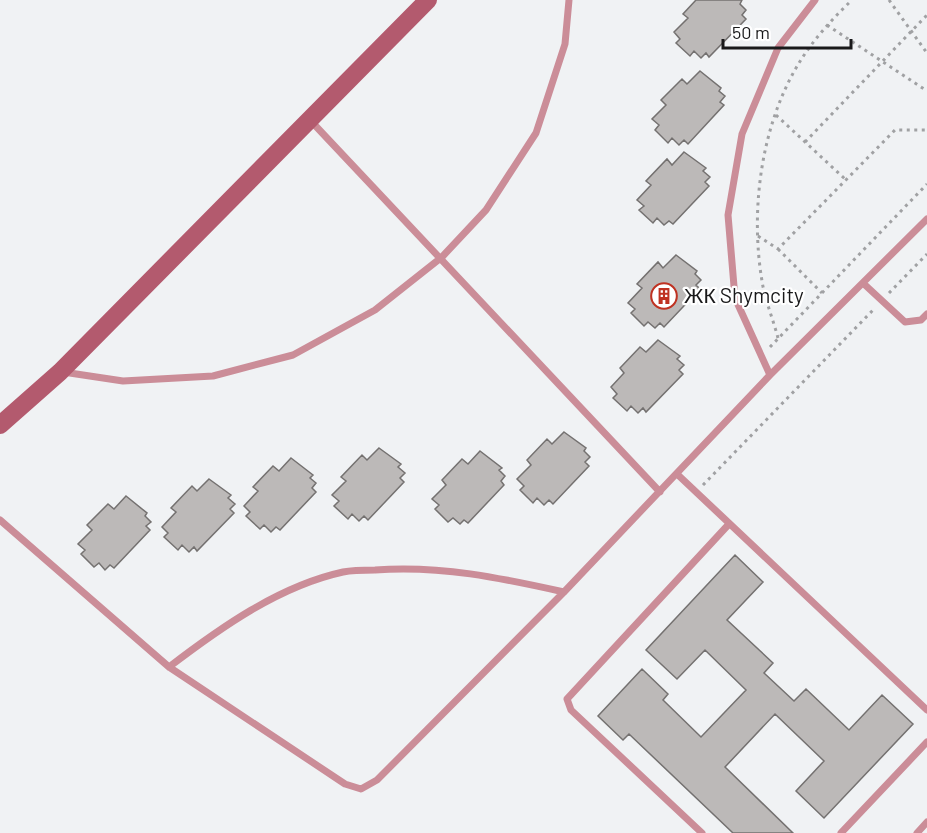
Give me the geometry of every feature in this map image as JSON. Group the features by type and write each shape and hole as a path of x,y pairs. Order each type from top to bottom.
{"street":[{"path":"0,425 60,372 428,0"}],"lane":[{"path":"60,372 123,381 213,376 293,355 375,310 442,257 486,210 536,133 566,45 569,0"},
{"path":"770,375 735,298 728,215 742,134 778,48 815,0"},
{"path":"310,120 442,257 660,492"},
{"path":"0,520 169,667 345,784 361,789 377,780 564,592 770,375 927,219"},
{"path":"864,284 905,322 921,320 927,314"},
{"path":"677,474 927,710"},
{"path":"702,833 571,710 567,699 729,524"},
{"path":"169,667 209,637 278,595 344,572 413,567 485,574 564,592"},
{"path":"841,833 927,742"},
{"path":"917,833 927,822"}],"path":[{"path":"778,338 762,282 758,236 762,164 776,114 798,64 827,25 852,0"},
{"path":"889,0 927,53"},
{"path":"805,142 927,15"},
{"path":"827,25 927,91"},
{"path":"776,114 845,179"},
{"path":"778,249 895,130 927,130"},
{"path":"761,356 927,184"},
{"path":"758,236 778,249 822,293"},
{"path":"697,492 927,254"}],"building":[{"path":"696,0 742,0 740,4 746,10 742,15 746,19 709,57 706,53 701,58 694,51 690,56 676,43 680,39 674,32 688,18 683,14"},
{"path":"700,71 721,88 719,91 725,96 720,102 724,105 688,144 684,140 679,145 672,138 668,143 655,130 659,125 652,119 666,105 661,100 682,79 687,84"},
{"name":"ЖК Shymcity","path":"684,152 706,168 703,171 710,177 705,182 709,186 673,224 669,221 664,225 657,218 653,223 639,210 644,206 637,200 651,185 646,181 667,159 672,165"},
{"name":"ЖК Shymcity","path":"676,255 697,271 695,274 701,280 696,285 700,289 664,327 660,323 655,328 648,322 644,326 631,313 635,309 628,303 642,288 637,284 658,262 663,268"},
{"name":"ЖК Shymcity","path":"658,340 680,356 677,359 684,365 679,370 683,374 646,412 643,408 638,413 631,406 627,411 613,398 617,394 611,387 624,373 620,368 640,347 646,352"},
{"path":"564,432 586,448 584,451 590,457 585,462 589,466 553,504 549,500 544,505 537,498 533,503 520,490 524,486 517,479 531,465 527,460 547,439 552,444"},
{"path":"379,448 401,464 398,467 405,473 400,478 404,482 368,520 364,516 359,521 352,514 348,519 334,506 339,501 332,495 346,481 341,477 362,455 367,460"},
{"path":"480,451 502,468 499,470 505,476 501,481 504,485 468,523 464,520 460,524 453,518 448,522 435,509 439,505 432,499 446,485 442,480 462,459 468,464"},
{"path":"291,458 313,475 310,478 316,483 312,488 316,492 280,530 276,527 271,532 264,525 260,529 246,516 250,512 244,506 258,491 253,487 273,466 279,471"},
{"path":"209,479 231,495 228,498 235,504 230,509 234,513 197,551 194,547 189,552 182,545 178,550 164,537 168,533 162,527 176,512 171,508 192,486 197,491"},
{"path":"126,496 147,513 145,516 151,522 146,526 150,530 114,568 110,565 105,570 99,563 94,567 81,554 85,550 78,544 92,530 87,525 108,504 114,509"},
{"path":"735,555 763,582 727,620 773,663 764,673 794,701 806,689 849,730 882,695 913,724 824,818 796,791 824,761 775,714 725,767 793,833 733,833 629,734 623,740 598,716 642,669 668,694 663,700 701,737 746,690 705,650 677,679 646,650"}],"place":[{"name":"ЖК Shymcity","path":"664,296"}]}
